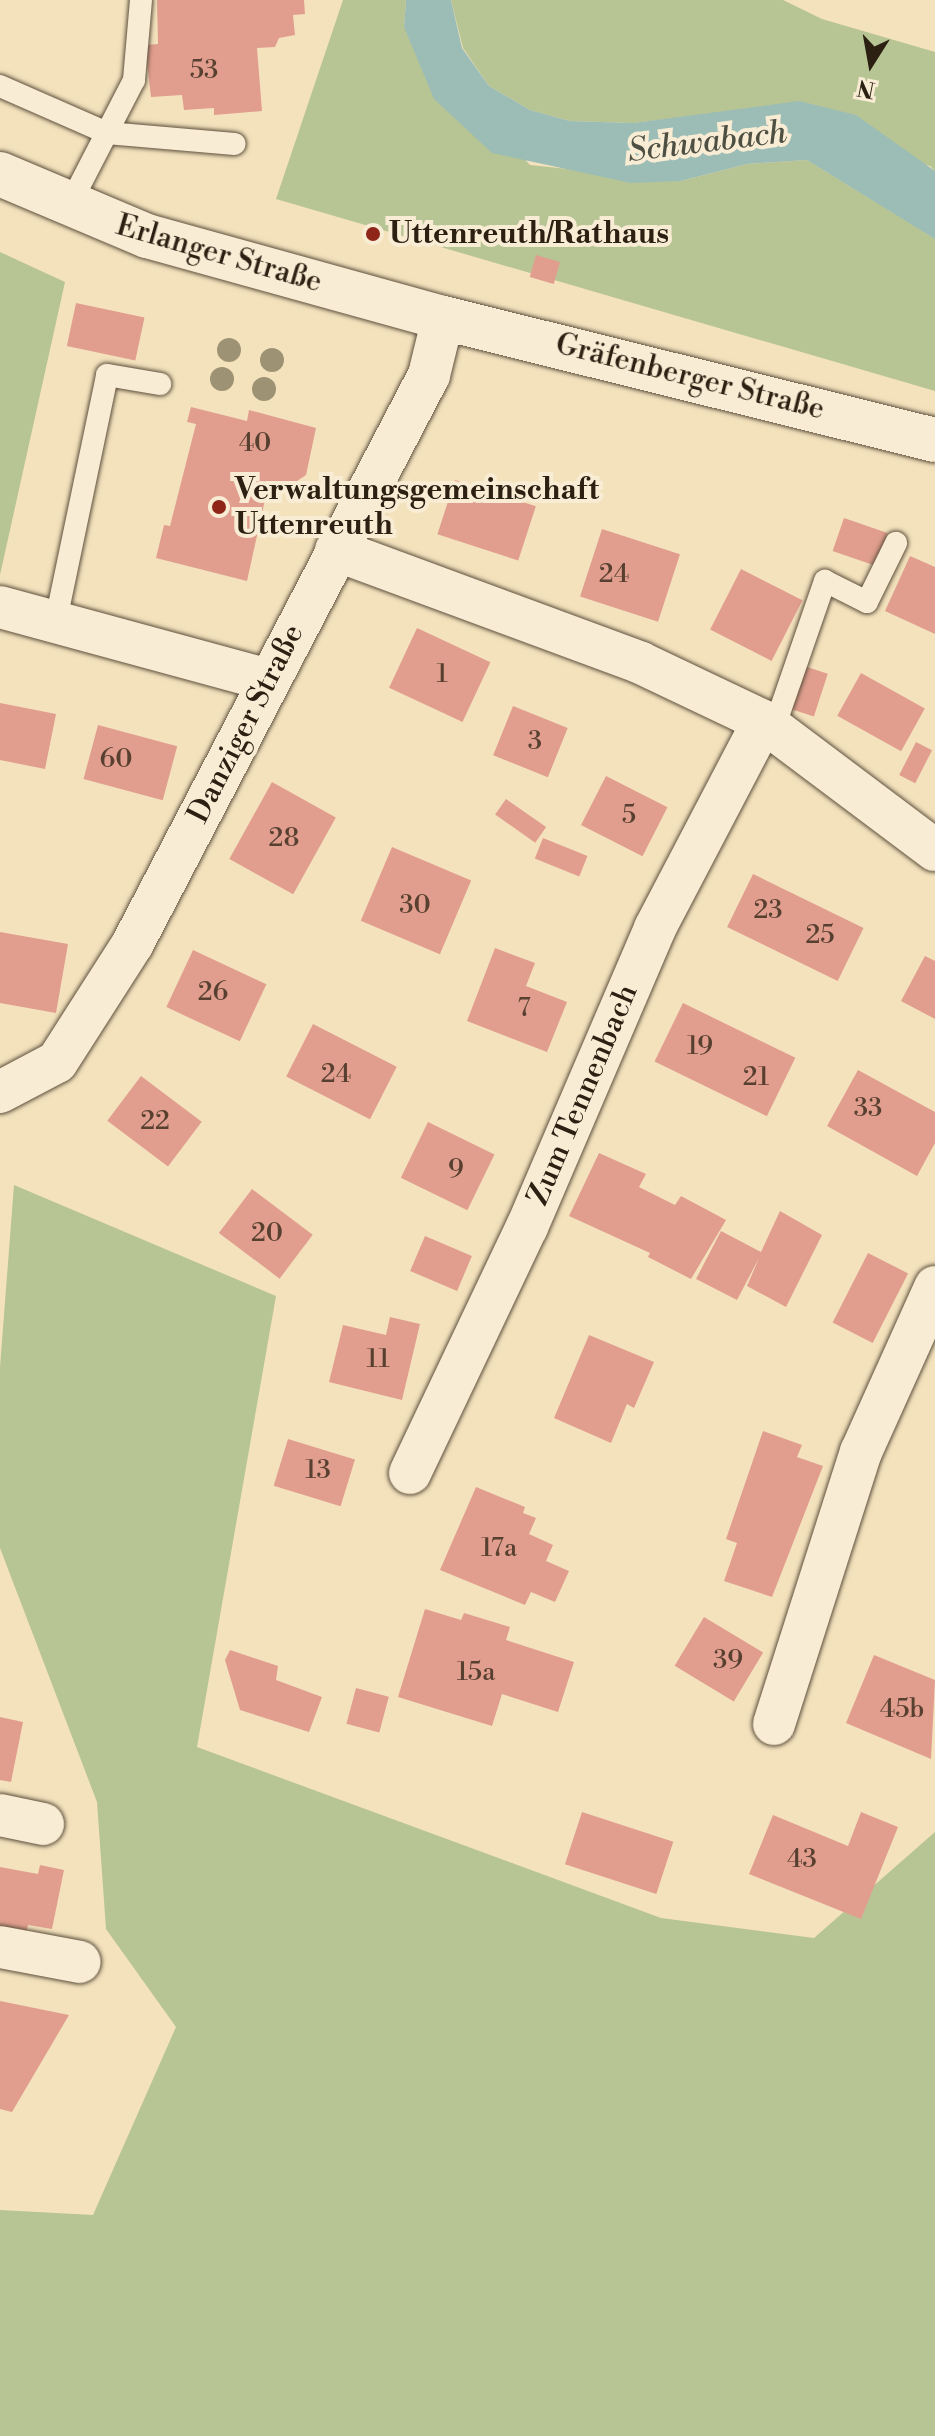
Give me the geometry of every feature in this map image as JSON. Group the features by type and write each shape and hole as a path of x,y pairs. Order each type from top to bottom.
{"main road":[{"name":"Erlanger Straße","path":"0,174 69,206 147,236 443,318"},
{"name":"Gräfenberger Straße","path":"443,318 935,440"}],"street":[{"name":"Danziger Straße","path":"0,1092 57,1062 133,943 429,375 443,318"},
{"path":"336,550 641,663 768,724 935,850"},
{"path":"0,607 269,680"},
{"name":"Zum Tennenbach","path":"410,1473 514,1255 655,928 768,724"},
{"path":"774,1724 861,1452 935,1287"},
{"path":"0,1815 43,1824"},
{"path":"0,1947 80,1962"}],"lane":[{"path":"69,206 134,80 141,0"},
{"path":"0,86 107,133 235,144"},
{"path":"56,620 107,375 160,384"},
{"path":"768,724 825,581 867,602 896,543"}],"green space":[{"path":"343,0 406,0 404,27 530,165 681,181 747,164 807,160 935,239 935,391 276,199"},
{"path":"451,0 783,0 822,19 935,52 935,171 930,166 725,112 633,123 570,121 530,110 489,86 463,48"},
{"path":"0,252 65,282 0,575"},
{"path":"14,1185 276,1296 197,1747 661,1918 814,1938 935,1832 935,2436 0,2436 0,2210 93,2215 176,2027 106,1929 97,1802 0,1548 0,1367"}],"water":[{"name":"Schwabach","path":"406,0 451,0 462,48 489,86 530,110 570,121 633,123 799,101 856,115 935,171 935,239 807,160 747,164 681,181 631,183 492,153 434,99 404,27"}],"building":[{"path":"157,0 304,0 305,14 293,15 295,35 279,38 275,47 257,48 262,111 214,115 214,108 184,110 182,95 151,97 145,45 158,44"},
{"path":"536,255 560,262 554,284 530,277"},
{"path":"76,303 144,318 135,361 67,346"},
{"name":"Verwaltungsgemeinschaft Uttenreuth","path":"191,407 247,421 249,410 316,428 306,475 285,489 268,486 247,581 156,558 164,525 170,526 196,424 187,422"},
{"path":"455,480 536,506 518,560 437,534"},
{"path":"844,518 887,533 876,566 833,551"},
{"path":"602,529 680,554 658,622 580,597"},
{"path":"910,556 935,567 935,634 885,611"},
{"path":"741,569 802,600 772,661 710,630"},
{"path":"417,628 490,662 463,722 389,688"},
{"path":"804,666 828,674 814,717 790,709"},
{"path":"861,673 925,708 901,751 837,716"},
{"path":"0,703 56,714 45,769 0,760"},
{"path":"513,706 568,728 548,777 493,755"},
{"path":"98,725 177,746 163,800 84,779"},
{"path":"916,742 932,750 915,783 899,775"},
{"path":"606,776 667,807 643,856 581,825"},
{"path":"272,782 336,817 293,894 229,859"},
{"path":"506,799 546,827 535,843 495,815"},
{"path":"543,838 588,856 579,876 535,858"},
{"path":"392,847 471,881 440,954 361,921"},
{"path":"753,874 864,928 838,981 727,927"},
{"path":"0,932 68,944 56,1013 0,1003"},
{"path":"495,948 535,963 526,986 567,1002 547,1052 467,1021"},
{"path":"193,950 266,984 240,1041 166,1007"},
{"path":"925,956 935,961 935,1019 901,1001"},
{"path":"683,1003 795,1058 767,1116 655,1061"},
{"path":"313,1024 397,1067 370,1119 286,1077"},
{"path":"858,1070 935,1112 935,1143 917,1176 827,1126"},
{"path":"141,1076 202,1122 168,1166 107,1121"},
{"path":"428,1122 495,1154 467,1210 401,1178"},
{"path":"599,1153 646,1174 639,1187 675,1205 681,1196 726,1220 691,1279 648,1257 650,1253 569,1216"},
{"path":"252,1189 313,1235 280,1279 219,1233"},
{"path":"780,1211 822,1235 786,1307 747,1286 759,1258 737,1300 696,1279 721,1231 761,1252"},
{"path":"425,1236 472,1256 457,1291 410,1271"},
{"path":"868,1253 908,1273 873,1343 833,1322"},
{"path":"390,1317 420,1324 402,1400 329,1382 343,1325 386,1335"},
{"path":"589,1335 654,1362 634,1408 627,1404 611,1443 554,1418"},
{"path":"763,1431 802,1445 797,1457 823,1466 772,1597 724,1581 737,1543 726,1539"},
{"path":"288,1439 355,1459 341,1506 274,1486"},
{"path":"476,1487 525,1507 523,1513 536,1518 529,1534 553,1545 546,1561 569,1571 555,1602 531,1592 525,1605 440,1570"},
{"path":"425,1609 461,1620 464,1613 510,1627 506,1640 574,1662 558,1712 502,1694 492,1726 398,1697"},
{"path":"704,1617 763,1653 734,1701 675,1666"},
{"path":"230,1650 278,1666 276,1680 322,1697 309,1732 240,1710 225,1660"},
{"path":"874,1655 935,1680 931,1759 846,1723"},
{"path":"356,1688 389,1697 379,1733 346,1724"},
{"path":"0,1717 23,1722 11,1782 0,1780"},
{"path":"582,1812 673,1842 656,1894 565,1864"},
{"path":"861,1812 898,1827 861,1919 749,1874 773,1815 848,1846"},
{"path":"40,1865 64,1870 52,1929 28,1925 25,1939 0,1934 0,1867 38,1874"},
{"path":"0,2001 69,2015 12,2112 0,2109"}],"place":[{"name":"Uttenreuth/Rathaus","path":"373,234"},
{"name":"Verwaltungsgemeinschaft Uttenreuth","path":"219,507"}]}
